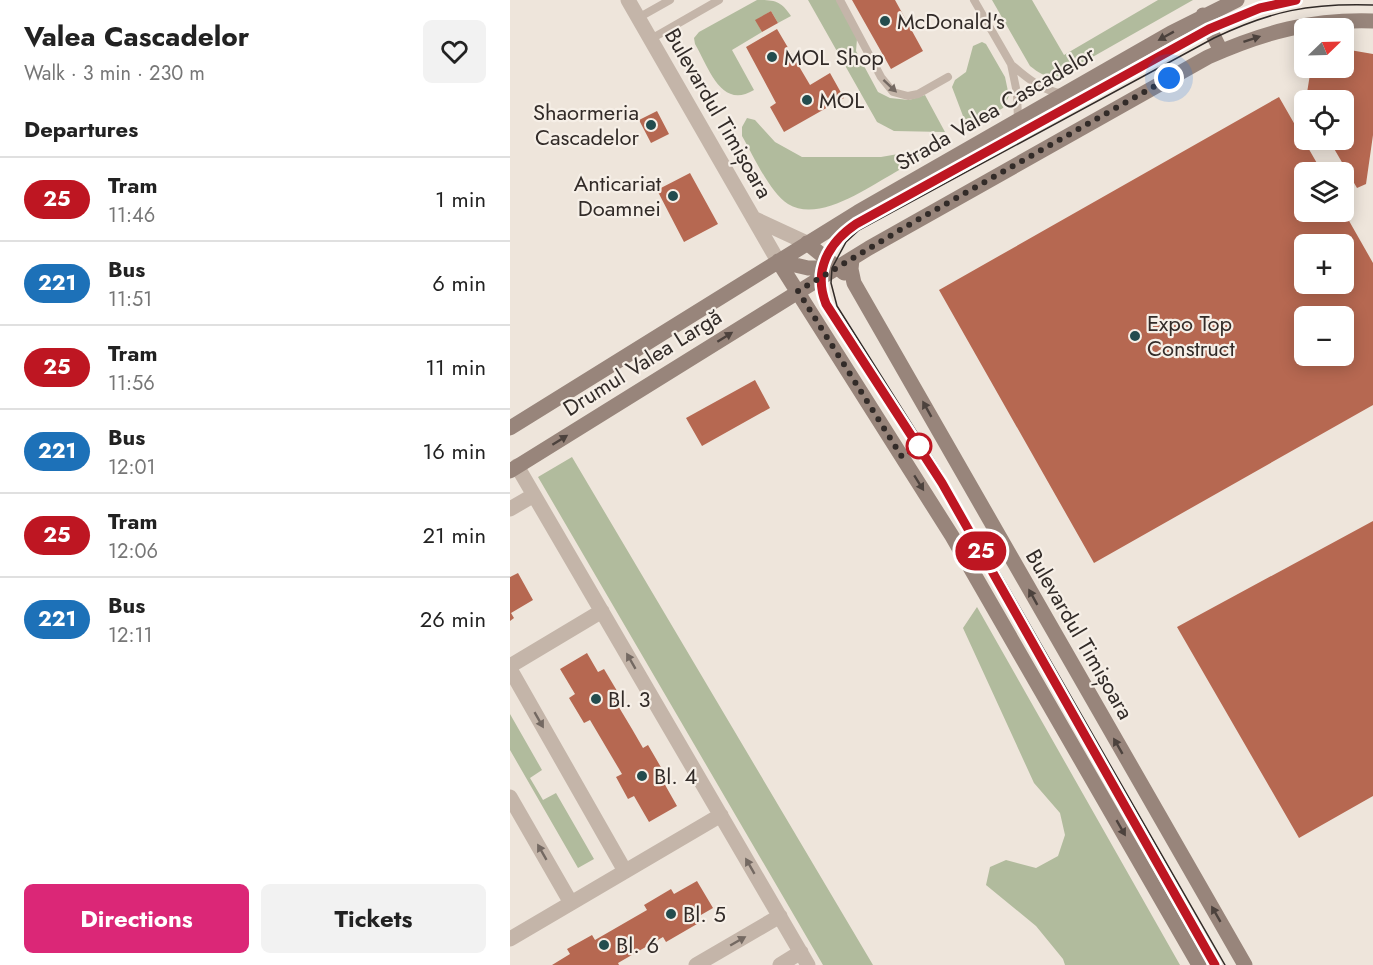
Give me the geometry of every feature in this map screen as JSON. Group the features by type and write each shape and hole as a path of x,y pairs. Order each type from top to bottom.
{"main road":[{"name":"Strada Valea Cascadelor","path":"778,261 1018,120 1203,15 1237,0"},
{"path":"1203,15 1221,51"},
{"path":"798,291 1140,94 1221,51 1258,37 1305,24 1373,21"},
{"path":"807,243 838,267 854,283"},
{"name":"Bulevardul Timișoara","path":"852,259 850,269 854,283 1245,965"},
{"path":"778,261 808,268 838,267"},
{"name":"Bulevardul Timișoara","path":"778,261 952,536 1199,965"},
{"name":"Drumul Valea Largă","path":"510,428 778,261"},
{"name":"Drumul Valea Largă","path":"514,469 798,291"}],"street":[{"name":"Bulevardul Timișoara","path":"628,0 778,261"},
{"name":"Bulevardul Timișoara","path":"753,218 807,243"},
{"path":"514,469 534,495 805,959 780,965"},
{"path":"510,509 534,495"},
{"path":"602,611 510,668 625,871"},
{"path":"510,797 571,903"},
{"path":"510,939 721,815"},
{"path":"696,965 780,916"}],"lane":[{"path":"638,18 670,0"},
{"path":"651,39 719,0"},
{"path":"840,0 881,76 893,92 908,96 918,94 948,77"},
{"path":"974,0 1011,64 1017,93 1018,120"},
{"path":"1011,64 1035,84 1064,94"}],"green space":[{"path":"757,0 777,2 791,16 778,23 771,11 756,20 762,32 732,50 754,90 743,95 733,95 717,84 694,38 699,32"},
{"path":"808,0 837,0 857,39 856,51 878,92 890,98 909,100 925,95 945,132 894,131 877,122"},
{"path":"992,0 1032,0 1064,55 1158,0 1193,0 1059,76 1051,76 1044,75 1030,66"},
{"path":"982,42 986,44 1005,77 1009,96 1003,108 972,126 963,116 952,87 955,80 966,72 973,46"},
{"path":"747,118 755,120 775,142 802,157 881,157 927,149 929,152 842,201 814,209 800,209 781,199 762,173 742,136 742,127"},
{"path":"572,457 873,965 823,965 538,477"},
{"path":"977,607 1180,965 1065,965 1063,959 1036,926 986,885 990,867 1006,860 1036,868 1058,856 1065,835 1060,813 1034,783 963,628"},
{"path":"510,714 542,770 530,778 543,800 556,793 594,859 578,868 510,750"}],"building":[{"name":"McDonald's","path":"852,0 895,0 923,51 891,69"},
{"path":"771,11 778,23 762,32 755,20"},
{"name":"MOL","path":"777,29 810,85 830,73 844,98 784,132 770,107 776,103 746,47"},
{"path":"1354,51 1373,54 1373,135 1366,184 1357,188 1354,183 1354,162 1342,162 1335,150 1354,150 1354,90 1307,90 1309,78 1354,78"},
{"name":"Expo Top Construct","path":"1279,97 1294,123 1294,150 1309,150 1316,162 1294,162 1294,222 1350,222 1373,263 1373,405 1094,563 939,290"},
{"path":"657,111 669,134 651,143 639,120"},
{"path":"690,173 718,224 684,242 657,190"},
{"path":"755,380 770,408 702,446 686,418"},
{"path":"1373,521 1373,796 1299,838 1177,627"},
{"path":"518,573 533,600 511,613 514,618 510,621 510,577"},
{"path":"587,653 598,672 604,669 623,701 617,704 643,748 648,745 669,781 664,783 677,806 649,822 634,796 628,799 616,777 622,774 590,720 584,723 569,698 575,694 560,669"},
{"name":"Bl. 5","path":"697,881 713,908 694,919 697,924 666,942 663,937 618,963 619,965 552,965 570,954 567,949 592,935 595,940 647,910 644,905 671,889 674,894"}],"tram line":[{"name":"25","path":"1215,965 942,483 826,304 822,295 820,278 823,262 829,250 837,239 856,224 1209,29 1260,8 1296,0"},
{"path":"1068,107 1210,29 1231,19 1277,4"},
{"path":"1225,965 943,474 837,306 831,283 832,268 846,242 859,230 1214,38 1272,15 1310,7 1373,5"},
{"path":"837,321 824,295 821,271 830,249 850,228"}],"place":[{"name":"McDonald's","path":"885,21"},
{"name":"MOL Shop","path":"772,57"},
{"name":"MOL","path":"807,100"},
{"name":"Shaormeria Cascadelor","path":"651,125"},
{"name":"Anticariat Doamnei","path":"673,196"},
{"name":"Expo Top Construct","path":"1135,336"},
{"name":"Bl. 3","path":"596,699"},
{"name":"Bl. 4","path":"642,776"},
{"name":"Bl. 5","path":"671,914"},
{"name":"Bl. 6","path":"604,945"}],"route":[{"path":"919,446 902,457 798,291 905,227 1169,78"}]}
